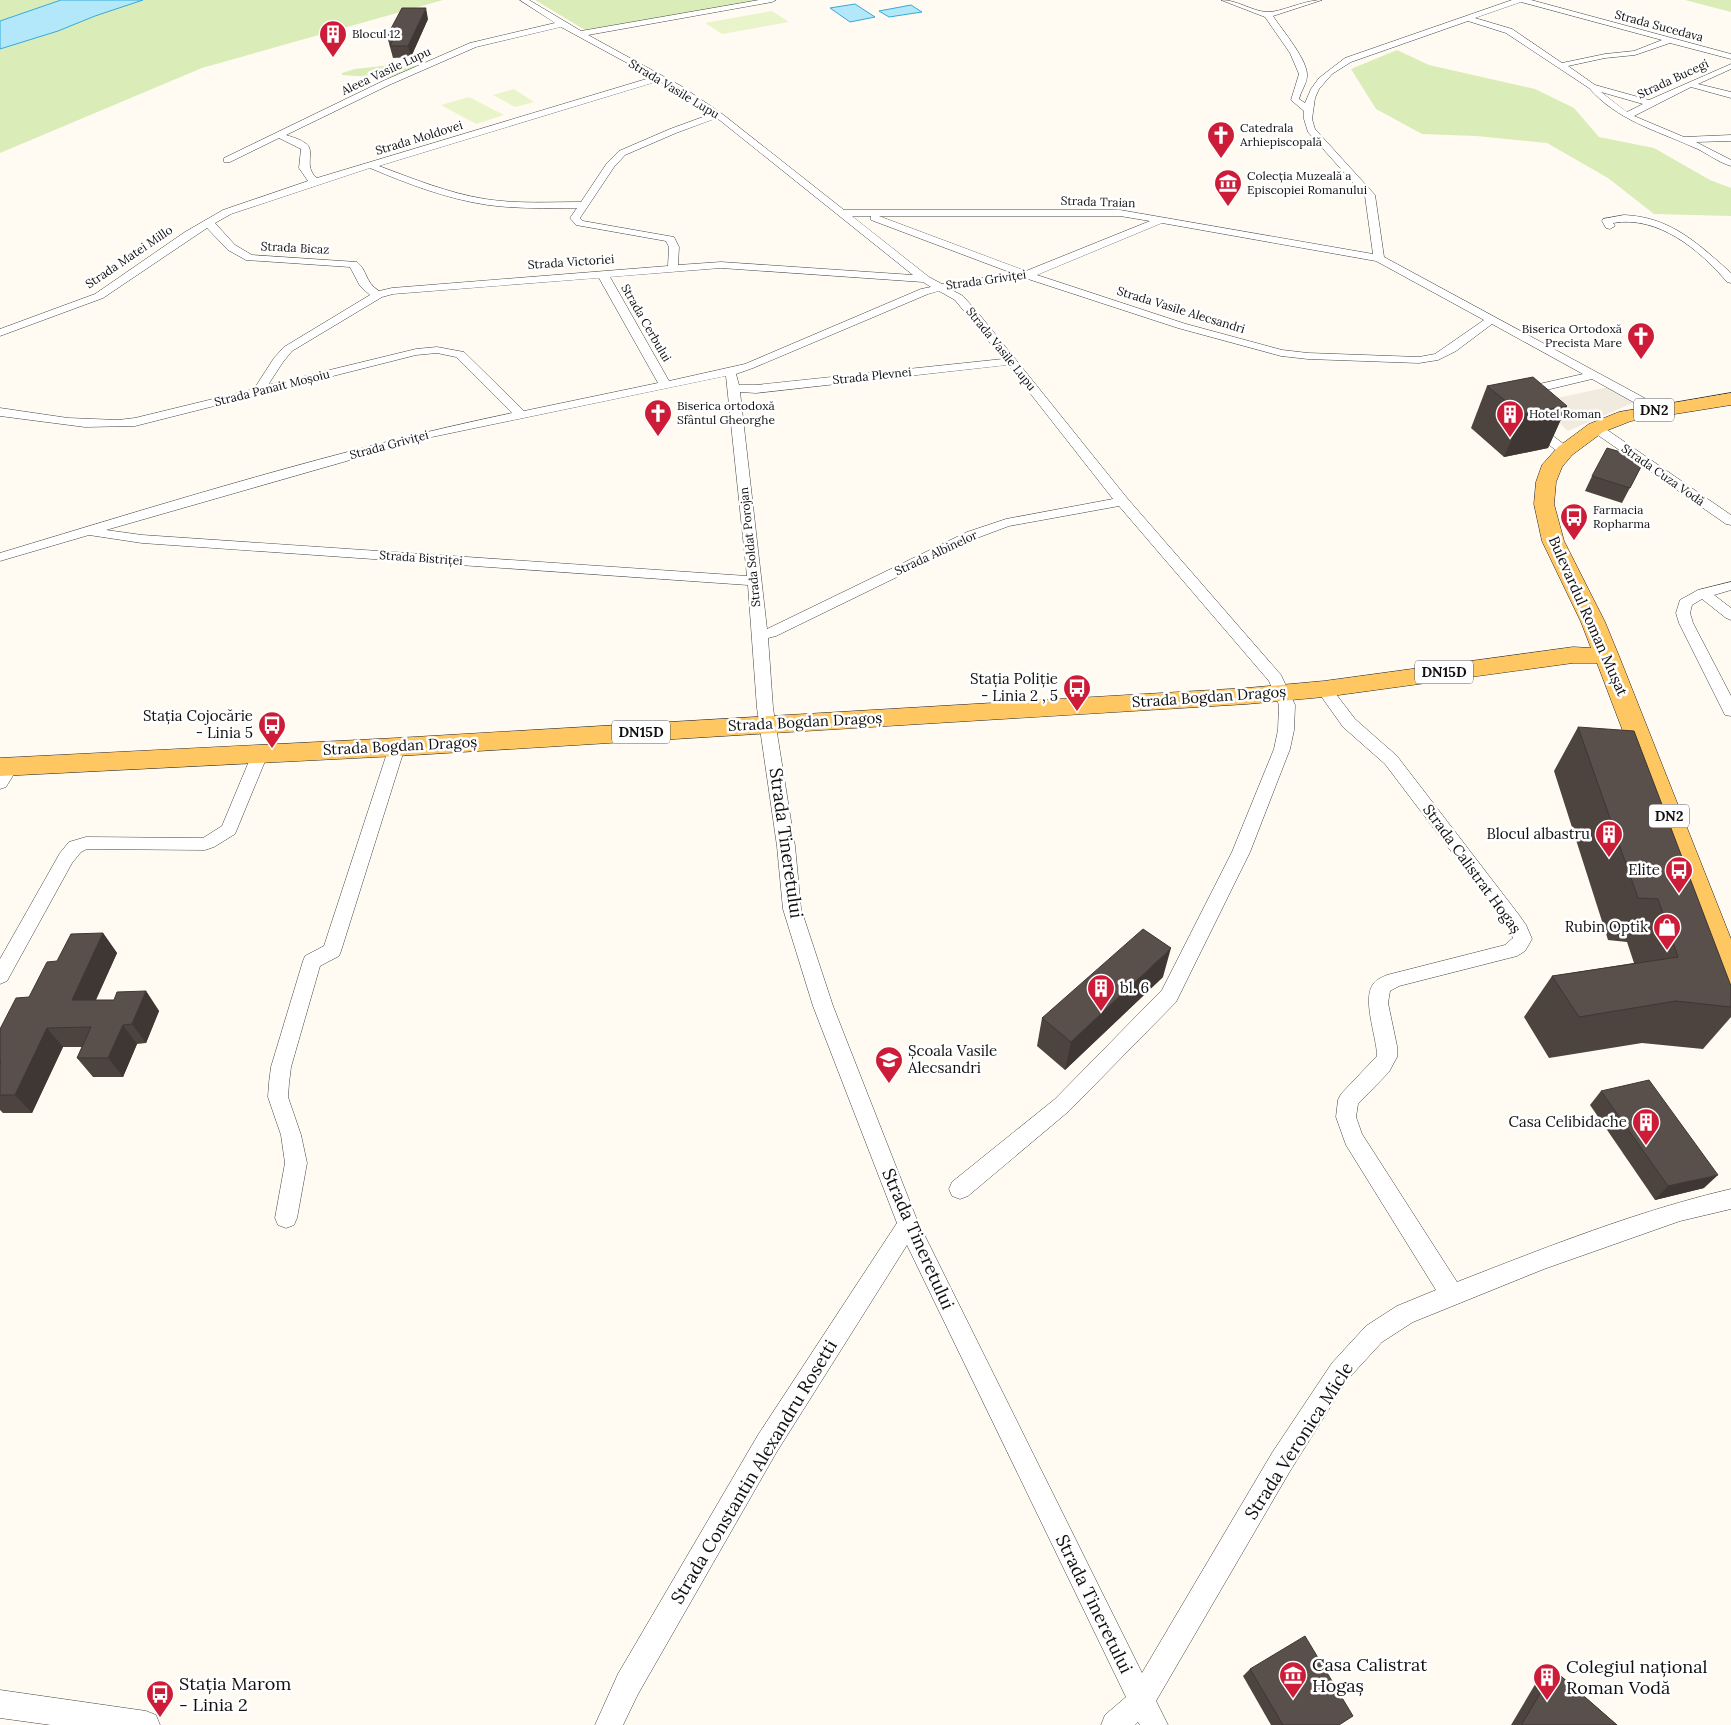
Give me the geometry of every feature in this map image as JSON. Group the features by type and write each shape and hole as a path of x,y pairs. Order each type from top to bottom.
{"main road":[{"name":"Bulevardul Roman Mușat","path":"1731,400 1626,416 1596,428 1565,451 1552,465 1546,482 1544,504 1553,541 1593,622 1607,656 1731,976"},
{"name":"Strada Bogdan Dragoș","path":"4,772 260,754 1282,693 1573,655 1607,656"}],"street":[{"name":"Strada Vasile Lupu","path":"524,0 562,24 660,78 718,115 925,279 959,298 1012,360 1122,500 1276,679 1282,693"},
{"path":"580,34 772,0"},
{"path":"1224,0 1268,15 1318,0"},
{"path":"1379,258 1370,195 1316,138 1307,122 1306,109 1312,92 1320,81 1339,64 1519,0"},
{"name":"Strada Sucedava","path":"1523,0 1731,57"},
{"path":"1268,15 1293,51 1303,72 1302,81 1295,93 1295,100 1306,109"},
{"path":"1467,18 1509,31 1592,86 1627,116 1641,124 1682,139 1731,163"},
{"name":"Aleea Vasile Lupu","path":"227,160 386,83 473,45 562,24"},
{"path":"1562,65 1605,56 1635,53 1670,40"},
{"name":"Strada Bucegi","path":"1627,116 1650,103 1731,66"},
{"name":"Strada Moldovei","path":"189,234 228,212 315,182 660,78"},
{"path":"1692,85 1731,95"},
{"path":"1592,86 1650,103"},
{"path":"673,268 674,247 670,239 580,223 575,218 610,165 622,153 673,131 718,115"},
{"path":"279,135 303,145 306,149 303,164 304,172 315,182"},
{"path":"1682,139 1731,138"},
{"path":"372,166 434,189 484,202 516,205 583,205"},
{"name":"Strada Traian","path":"843,213 1120,213 1379,258 1657,410"},
{"name":"Strada Vasile Alecsandri","path":"863,213 1026,275 1182,326 1281,353 1308,356 1419,360 1438,357 1452,349 1492,319"},
{"path":"1610,226 1607,220 1618,217 1648,218 1671,229 1710,260 1731,280"},
{"name":"Strada Griviței","path":"0,557 361,452 520,414 729,372 783,352 926,291 941,287 1026,275 1043,270 1161,220"},
{"name":"Strada Bicaz","path":"208,222 227,245 237,253 250,258 353,264 358,268 359,277 369,290 378,295"},
{"name":"Strada Matei Millo","path":"0,333 100,296 189,234"},
{"name":"Strada Victoriei","path":"258,392 278,360 288,349 378,295 418,288 673,268 748,266 925,279"},
{"name":"Strada Cerbului","path":"602,273 666,386"},
{"name":"Strada Panait Moșoiu","path":"0,412 86,423 119,424 151,419 416,352 437,350 460,354 520,414"},
{"name":"Strada Griviței","path":"732,388 748,384 780,359 783,352"},
{"name":"Strada Plevnei","path":"732,388 756,389 1012,360"},
{"name":"Strada Soldat Porojan","path":"729,372 732,376 769,724"},
{"path":"1508,399 1512,394 1594,375"},
{"path":"1524,420 1565,451"},
{"name":"Strada Cuza Vodă","path":"1596,428 1731,521"},
{"name":"Strada Albinelor","path":"760,634 771,633 972,534 1006,524 1122,500"},
{"name":"Strada Bistriței","path":"88,532 142,539 737,581 754,580"},
{"path":"1731,586 1703,593 1685,603 1683,613 1686,623 1731,711"},
{"path":"1703,593 1731,615"},
{"name":"Strada Calistrat Hogaș","path":"1324,689 1349,723 1391,760 1517,925 1523,939 1518,946 1510,951 1394,980 1381,988 1378,1002 1387,1046 1387,1057 1382,1066 1348,1100 1346,1117 1353,1138 1452,1295"},
{"path":"960,1189 1062,1105 1169,996 1241,852 1282,749 1286,730 1286,705 1282,693"},
{"name":"Strada Tineretului","path":"769,724 786,846 792,909 823,1006 908,1224 1154,1725"},
{"path":"286,1218 296,1163 291,1136 278,1097 281,1067 312,961 332,951 397,747"},
{"path":"0,976 66,858 75,847 86,843 205,844 215,840 220,833 229,830 260,754"},
{"name":"Strada Veronica Micle","path":"1115,1725 1141,1700 1281,1462 1340,1371 1374,1334 1405,1314 1543,1258 1680,1211 1731,1199"},
{"name":"Strada Constantin Alexandru Rosetti","path":"609,1725 628,1684 766,1444 908,1224"},
{"path":"0,1704 146,1725"}],"green space":[{"path":"0,0 61,0 0,21"},
{"path":"143,0 443,0 202,68 0,153 0,49 58,31"},
{"path":"535,0 759,0 585,30"},
{"path":"1685,0 1731,0 1731,12"},
{"path":"772,11 789,22 722,34 705,23"},
{"path":"1397,50 1429,65 1535,89 1574,108 1599,137 1654,148 1710,180 1731,188 1731,216 1654,214 1608,178 1547,143 1476,136 1422,134 1376,109 1351,69"},
{"path":"400,64 420,67 388,78 342,75 342,73 355,69"},
{"path":"514,89 534,102 515,107 493,95"},
{"path":"469,97 504,115 476,124 441,105"}],"shaded area":[{"path":"1609,387 1635,402 1568,431 1538,402"}],"water":[{"path":"61,0 143,0 58,31 0,49 0,21"},
{"path":"855,4 875,17 850,22 830,8"},
{"path":"911,5 922,12 889,17 879,11"}],"building":[{"path":"402,8 426,8 408,46 390,46 395,36 387,36"},
{"path":"1533,377 1567,406 1522,414 1487,386"},
{"path":"1607,448 1645,459 1630,488 1592,476"},
{"path":"1578,727 1634,731 1731,986 1731,1007 1676,1001 1579,1017 1552,976 1678,957 1658,899 1638,898"},
{"path":"1143,929 1171,948 1071,1042 1042,1018"},
{"path":"103,933 72,1000 114,1000 117,992 146,991 132,1024 123,1025 108,1058 77,1058 91,1027 47,1028 15,1095 0,1095 0,1029 16,998 29,997 47,962 57,961 71,934"},
{"path":"1649,1080 1718,1175 1668,1186 1601,1091"},
{"name":"Casa Calistrat Hogaș","path":"1305,1636 1353,1716 1339,1725 1283,1725 1250,1669"},
{"name":"Colegiul național Roman Vodă","path":"1554,1670 1617,1725 1523,1725"}],"place":[{"name":"Blocul 12","path":"333,58"},
{"name":"Catedrala Arhiepiscopală","path":"1221,159"},
{"name":"Colecția Muzeală a Episcopiei Romanului","path":"1228,207"},
{"name":"Biserica Ortodoxă Precista Mare","path":"1641,360"},
{"name":"Biserica ortodoxă Sfântul Gheorghe","path":"658,437"},
{"name":"Hotel Roman","path":"1510,438"},
{"name":"Farmacia Ropharma","path":"1574,541"},
{"name":"Stația Poliție - Linia 2 , 5","path":"1077,712"},
{"name":"Stația Cojocărie - Linia 5","path":"272,749"},
{"name":"Blocul albastru","path":"1609,858"},
{"name":"Elite","path":"1679,894"},
{"name":"Rubin Optik","path":"1667,951"},
{"name":"bl. 6","path":"1101,1012"},
{"name":"Școala Vasile Alecsandri","path":"889,1084"},
{"name":"Casa Celibidache","path":"1646,1146"},
{"name":"Casa Calistrat Hogaș","path":"1293,1699"},
{"name":"Colegiul național Roman Vodă","path":"1547,1701"},
{"name":"Stația Marom - Linia 2","path":"160,1718"}]}
